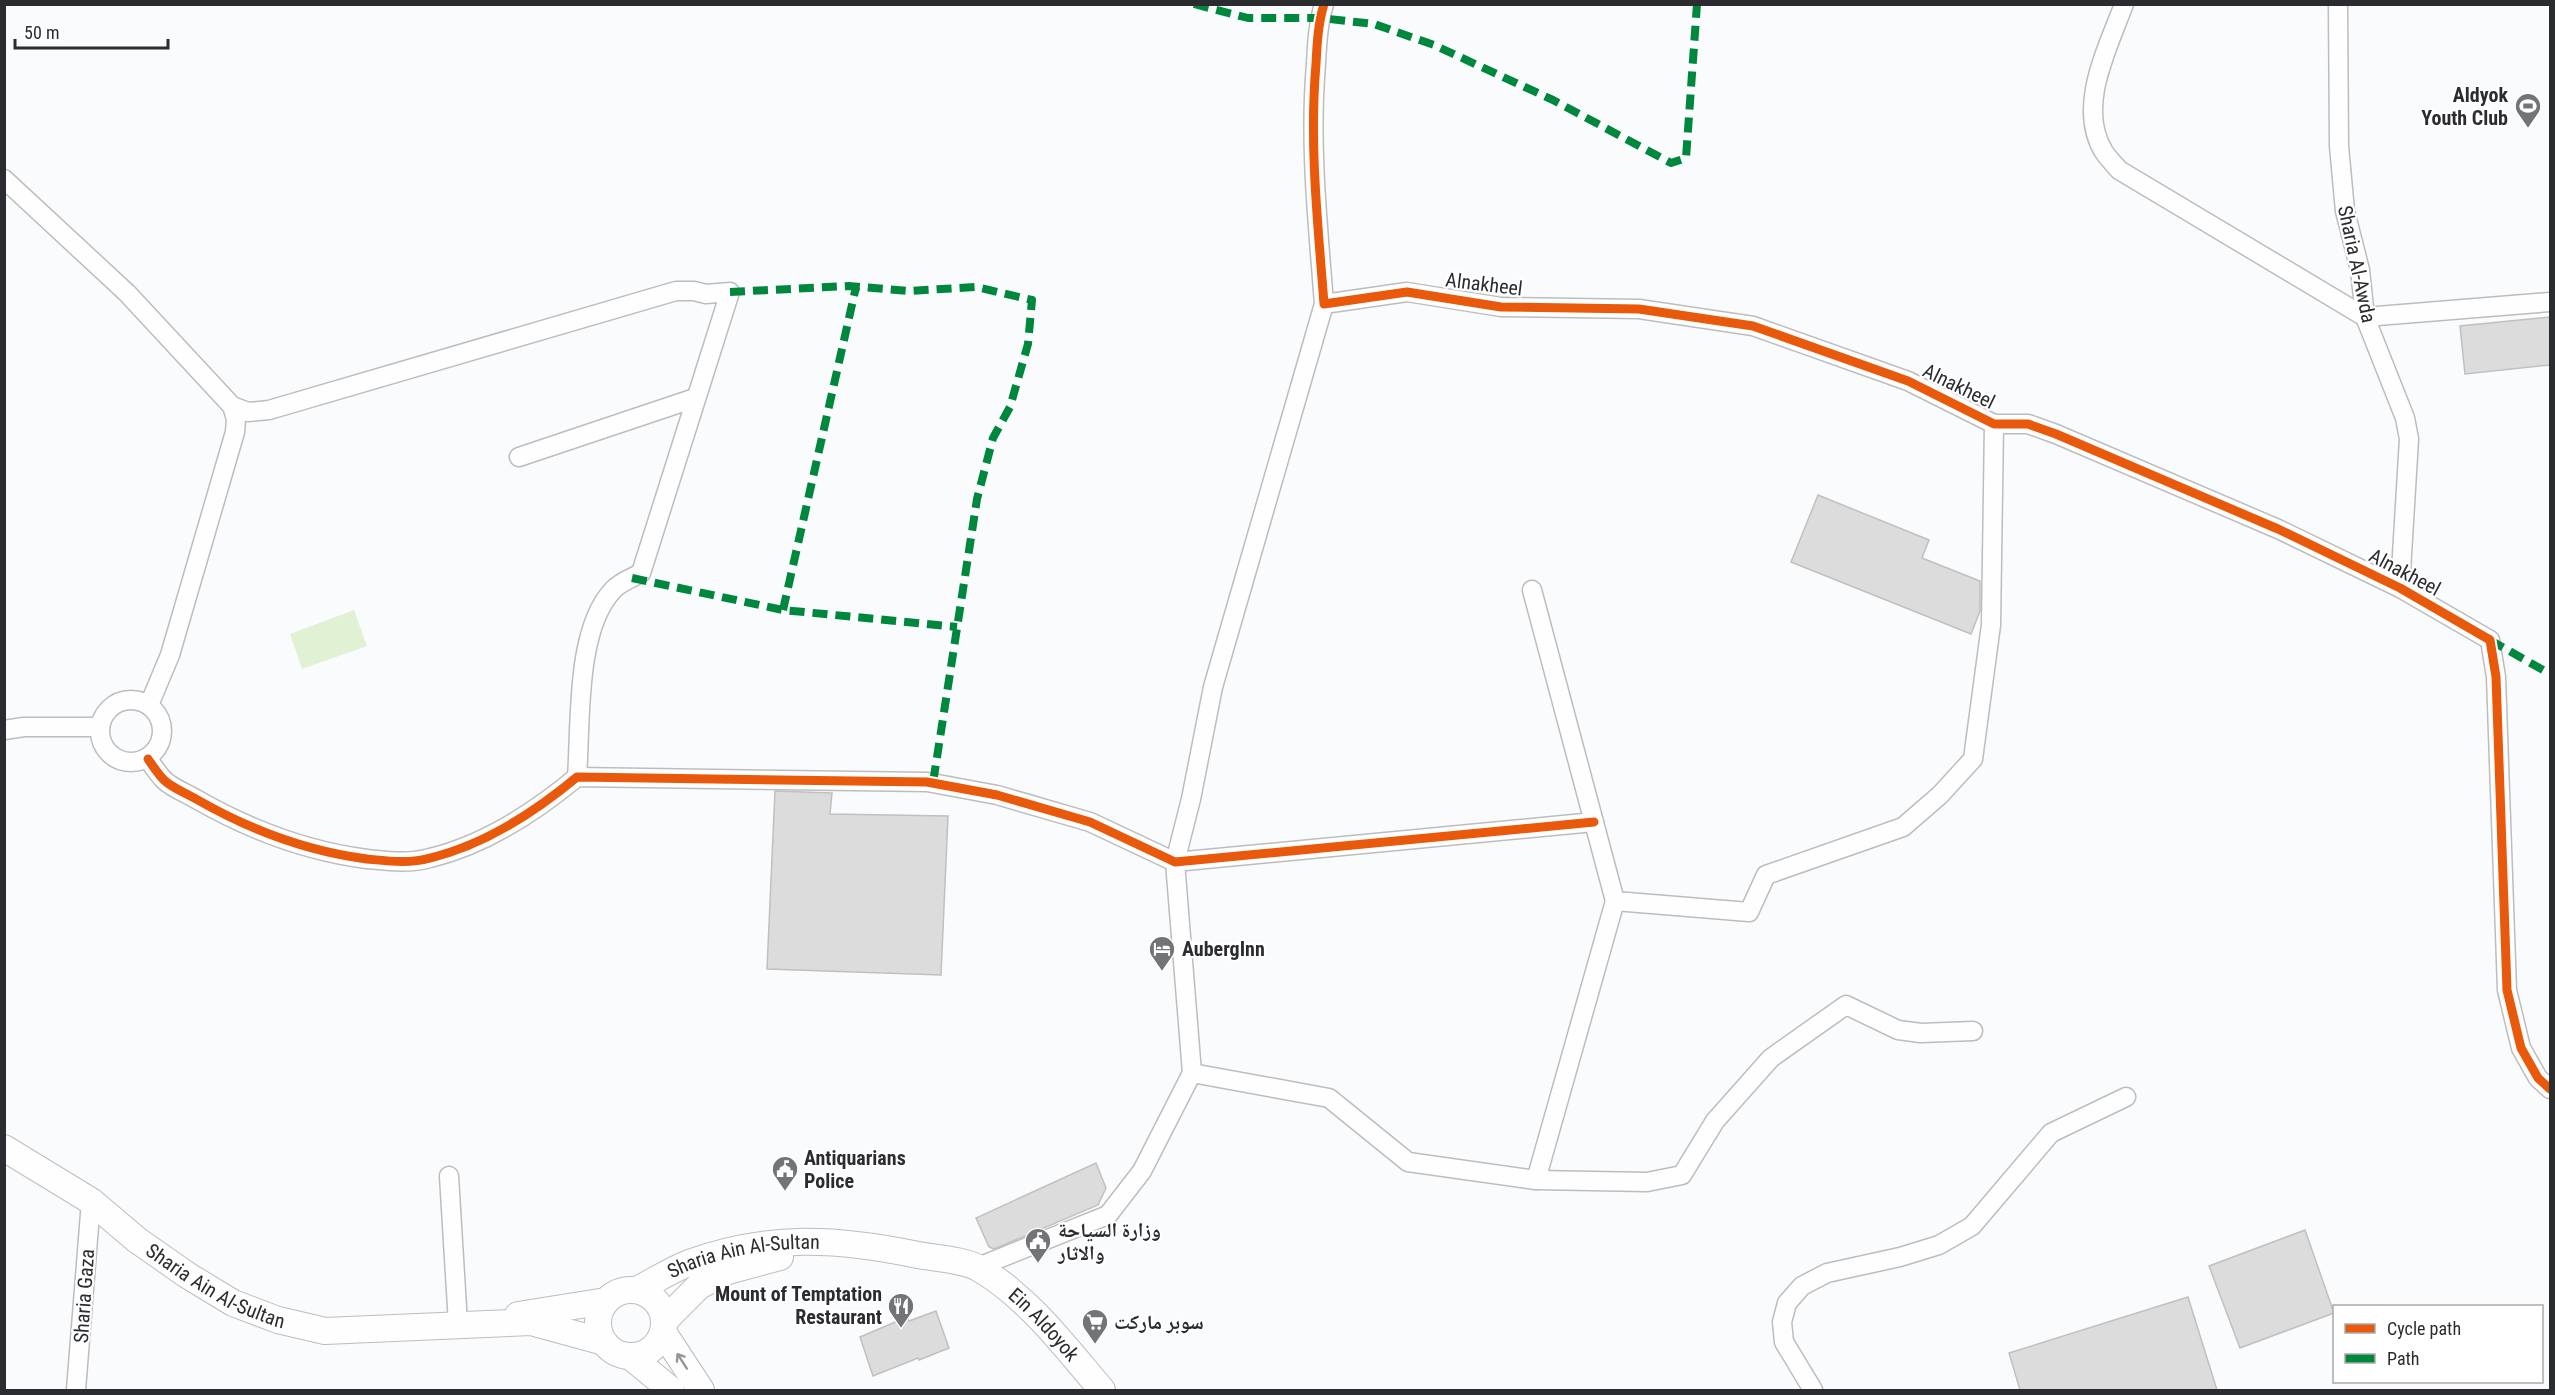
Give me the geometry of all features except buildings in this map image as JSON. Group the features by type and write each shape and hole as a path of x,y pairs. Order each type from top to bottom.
{"main road":[{"name":"Sharia Ain Al-Sultan","path":"4,1148 91,1201 136,1240 187,1275 233,1303 278,1320 326,1331 531,1322 604,1342"},
{"name":"Sharia Ain Al-Sultan","path":"637,1290 688,1263 741,1249 801,1240 857,1243 978,1267"},
{"name":"Sharia Ain Al-Sultan","path":"664,1327 699,1286 728,1271 768,1260 857,1243"},
{"name":"Ein Aldoyok","path":"978,1267 1002,1284 1040,1320 1102,1390"},
{"path":"664,1327 658,1342 650,1350 641,1355 630,1356 620,1354 604,1342 598,1322 600,1311 606,1301 625,1290 637,1290 647,1294 656,1300 662,1310 664,1327 701,1390"},
{"name":"Sharia Ain Al-Sultan","path":"458,1324 606,1301"},
{"path":"630,1356 671,1390"}],"street":[{"path":"978,1267 1108,1215 1142,1171 1192,1072 1175,862 1191,799 1214,687 1324,304 1312,153 1314,86 1320,18 1324,4"},
{"path":"2124,4 2094,94 2096,131 2103,151 2118,170 2366,317 2550,302"},
{"name":"Sharia Al-Awda","path":"2338,4 2341,178 2345,211 2360,270 2366,317 2404,418 2409,439 2400,588"},
{"path":"4,179 127,293 232,406 236,418 236,432 170,655 149,705"},
{"path":"232,406 248,411 269,410 676,291 706,294 730,292 641,573 614,589 597,615 588,644 577,777"},
{"name":"Alnakheel","path":"1324,304 1407,292 1501,307 1639,309 1753,326 1908,381 1994,424 2028,424 2056,434 2278,529 2400,588 2490,640 2496,677 2507,990 2521,1048 2538,1078 2550,1089"},
{"path":"519,457 695,398"},
{"path":"1615,901 1749,912 1766,874 1903,827 1940,795 1973,759 1990,625 1994,424"},
{"path":"1532,590 1615,901 1536,1180"},
{"path":"139,700 149,705 162,722 163,732 156,752 148,759 128,763 118,760 103,747 100,727 109,709 118,703 139,700"},
{"path":"4,730 24,727 100,727"},
{"path":"148,759 165,781 235,822 284,841 329,854 394,862 428,859 456,850 500,830 550,799 577,777 927,782 997,795 1090,822 1175,862 1594,822"},
{"path":"1192,1072 1329,1098 1408,1162 1536,1180 1647,1182 1682,1175 1714,1121 1771,1058 1846,1005 1898,1030 1921,1033 1973,1031"},
{"path":"1814,1390 1784,1342 1782,1322 1787,1303 1802,1286 1827,1273 1900,1257 1939,1245 1972,1226 2051,1133 2126,1097"},
{"path":"448,1176 458,1324"},
{"name":"Sharia Gaza","path":"76,1390 91,1201"}],"green space":[{"path":"354,610 367,646 302,669 290,634"}],"marked path":[{"path":"1194,4 1248,18 1320,18 1374,24 1434,45 1553,100 1671,163 1686,158 1697,4"},
{"path":"730,292 849,286 909,291 976,287 1032,300 1028,344 1010,407 993,438 977,499 933,783"},
{"path":"783,610 856,287"},
{"path":"632,578 783,610 957,627"},
{"path":"2490,640 2550,674"}],"cycle path":[{"path":"1324,4 1317,42 1313,124 1324,304 1407,292 1501,307 1639,309 1753,326 1908,381 1994,424 2028,424 2056,434 2278,529 2400,588 2490,640 2496,677 2507,990 2521,1048 2538,1078 2550,1089"},
{"path":"148,759 171,786 216,810 278,838 322,851 367,859 398,861 430,858 470,845 526,815 577,777 927,782 997,795 1090,822 1175,862 1594,822"}],"place":[{"name":"Aldyok Youth Club","path":"2528,129"},
{"name":"AubergInn","path":"1162,972"},
{"name":"Antiquarians Police","path":"785,1192"},
{"name":"وزارة السياحة والاثار","path":"1038,1264"},
{"name":"Mount of Temptation Restaurant","path":"901,1329"},
{"name":"سوبر ماركت","path":"1095,1345"}]}
